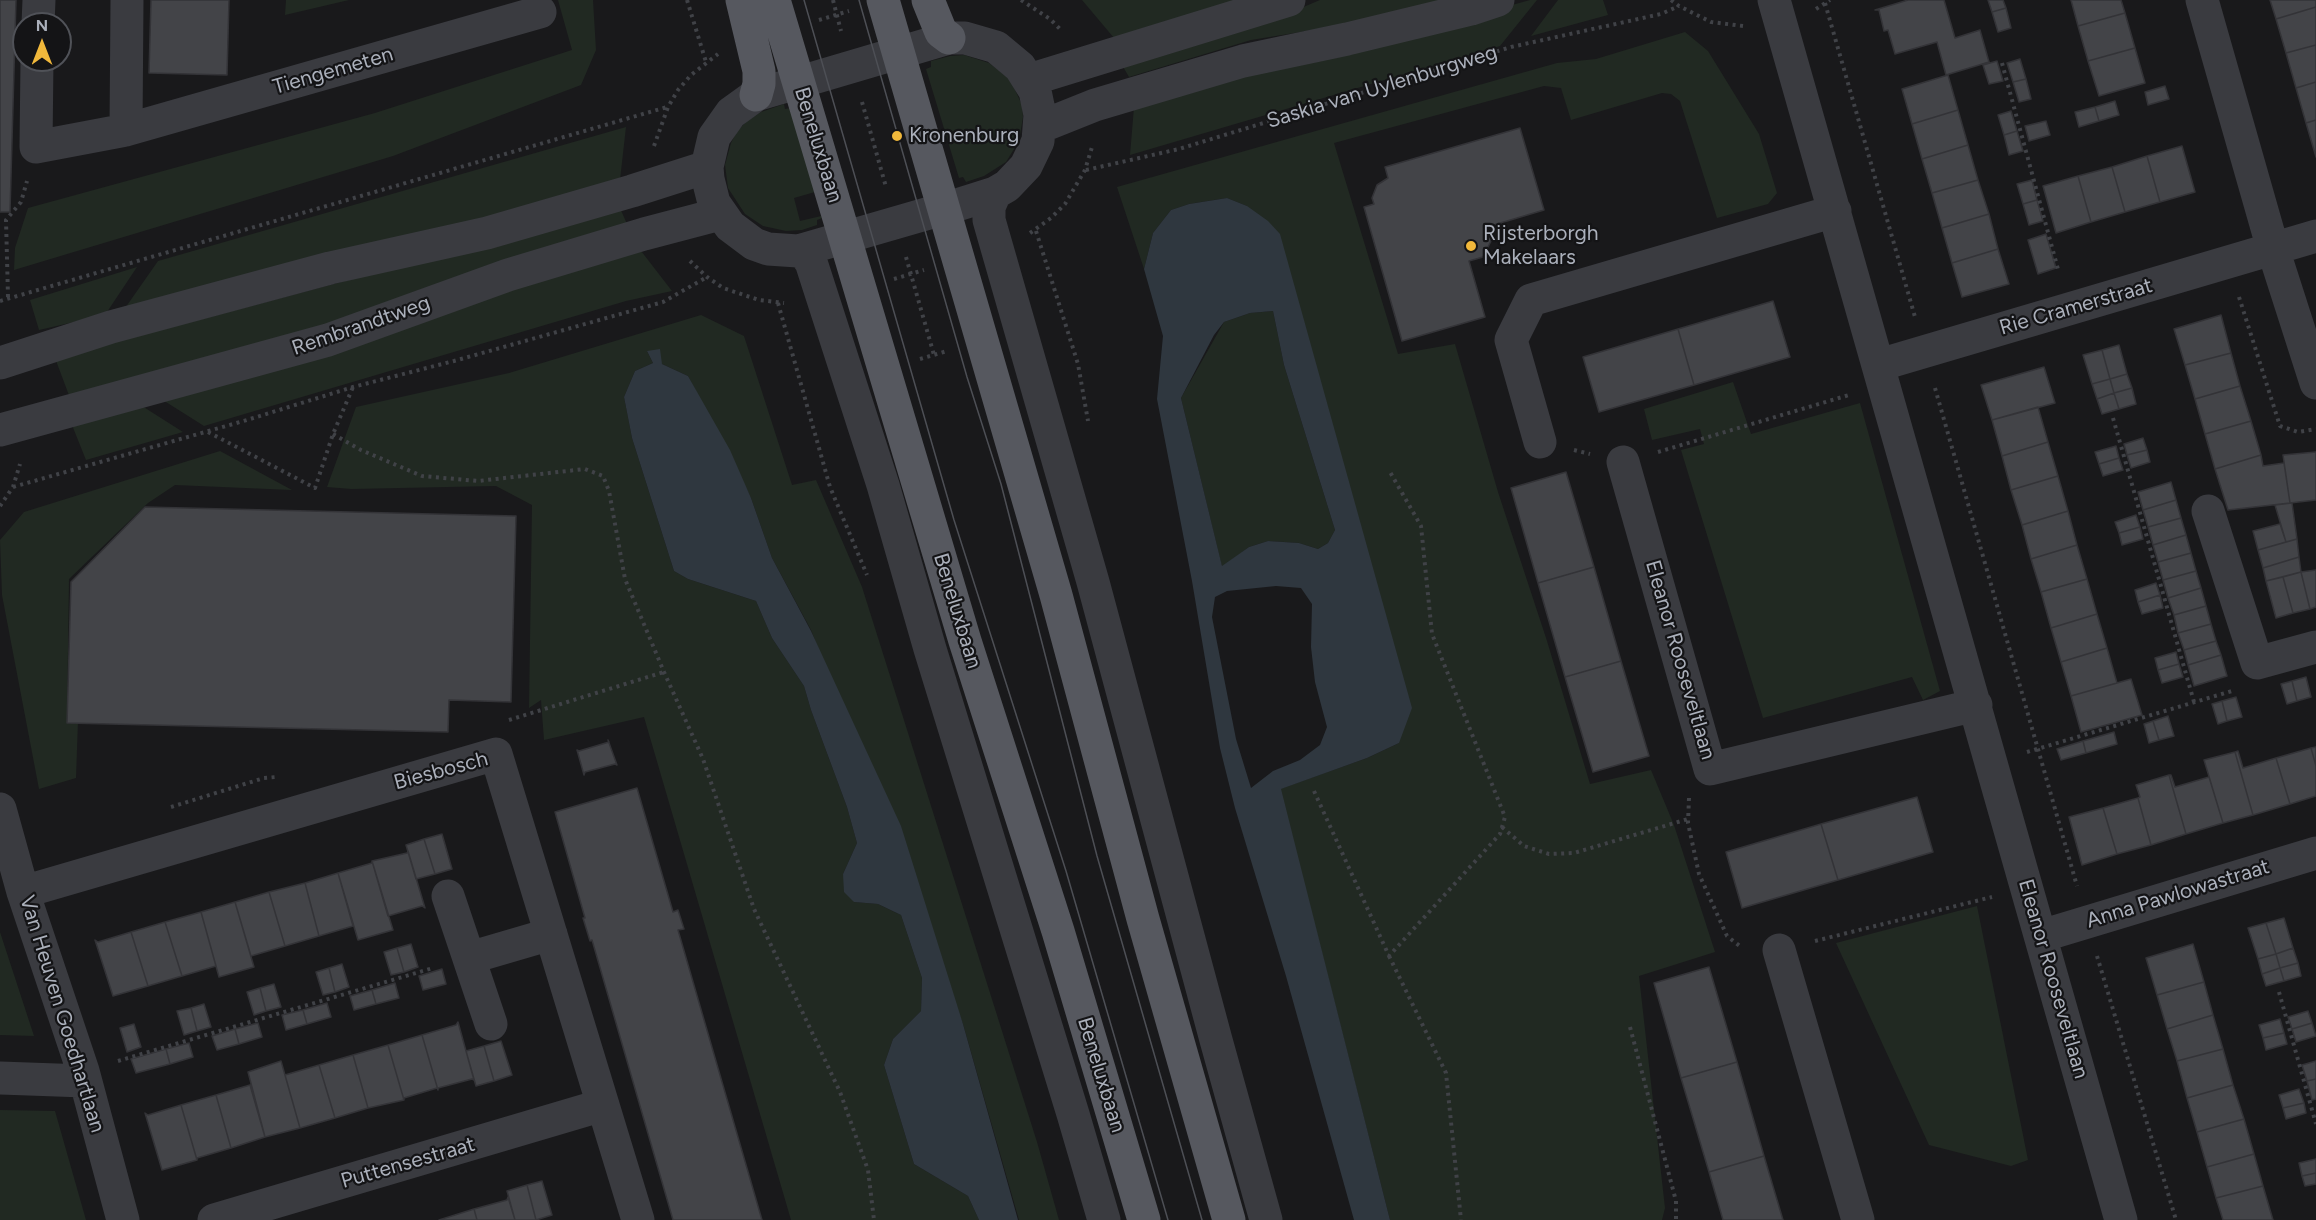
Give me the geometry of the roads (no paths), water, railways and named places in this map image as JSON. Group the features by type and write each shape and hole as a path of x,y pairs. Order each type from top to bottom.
{"main road":[{"path":"742,0 759,71 756,95"},
{"name":"Beneluxbaan","path":"774,0 965,640 1058,931 1144,1220"},
{"path":"928,0 941,32 949,38"},
{"path":"871,4 1056,595 1143,919 1229,1220"}],"street":[{"path":"126,130 127,0"},
{"path":"1029,80 1289,0"},
{"path":"1040,127 1095,105 1243,62 1471,9 1498,0"},
{"name":"Eleanor Rooseveltlaan","path":"1774,0 1976,705 2119,1219"},
{"path":"2202,0 2273,249 2316,383"},
{"name":"Tiengemeten","path":"37,72 36,147 126,130 540,12"},
{"path":"949,38 965,38 996,47 1020,67 1029,80 1038,103 1040,127 1038,141 1026,166 1007,186 995,193 957,205 798,251 768,249 754,244 730,226 720,214 710,191 707,166 714,137 721,124 743,103 756,95 791,83 949,38"},
{"path":"0,363 111,327 330,268 487,233 632,191 707,166"},
{"path":"995,193 990,207 990,220 1093,582 1266,1220"},
{"path":"1540,442 1511,340 1531,300 1835,211"},
{"name":"Rembrandtweg","path":"0,430 328,340 508,275 720,214"},
{"name":"Rie Cramerstraat","path":"1881,375 1924,351 2316,236"},
{"name":"Beneluxbaan","path":"798,251 805,254 811,262 883,485 930,649 1070,1102 1104,1220"},
{"name":"Eleanor Rooseveltlaan","path":"1623,462 1710,769 1976,705"},
{"path":"2208,511 2258,663 2316,646"},
{"name":"Biesbosch","path":"23,892 496,754 638,1220"},
{"name":"Van Heuven Goedhartlaan","path":"0,809 23,892 84,1076 123,1220"},
{"name":"Anna Pawlowastraat","path":"2041,936 2316,853"},
{"path":"448,897 491,1024"},
{"path":"469,958 551,934"},
{"path":"1779,950 1858,1220"},
{"path":"0,1078 84,1076"},
{"name":"Puttensestraat","path":"214,1220 603,1105"}],"tram line":[{"path":"804,0 954,520 1066,871 1168,1220"},
{"path":"859,0 967,377 1001,484 1097,856 1202,1220"}],"place":[{"name":"Kronenburg","path":"897,136"},
{"name":"Rijsterborgh Makelaars","path":"1471,246"}]}
